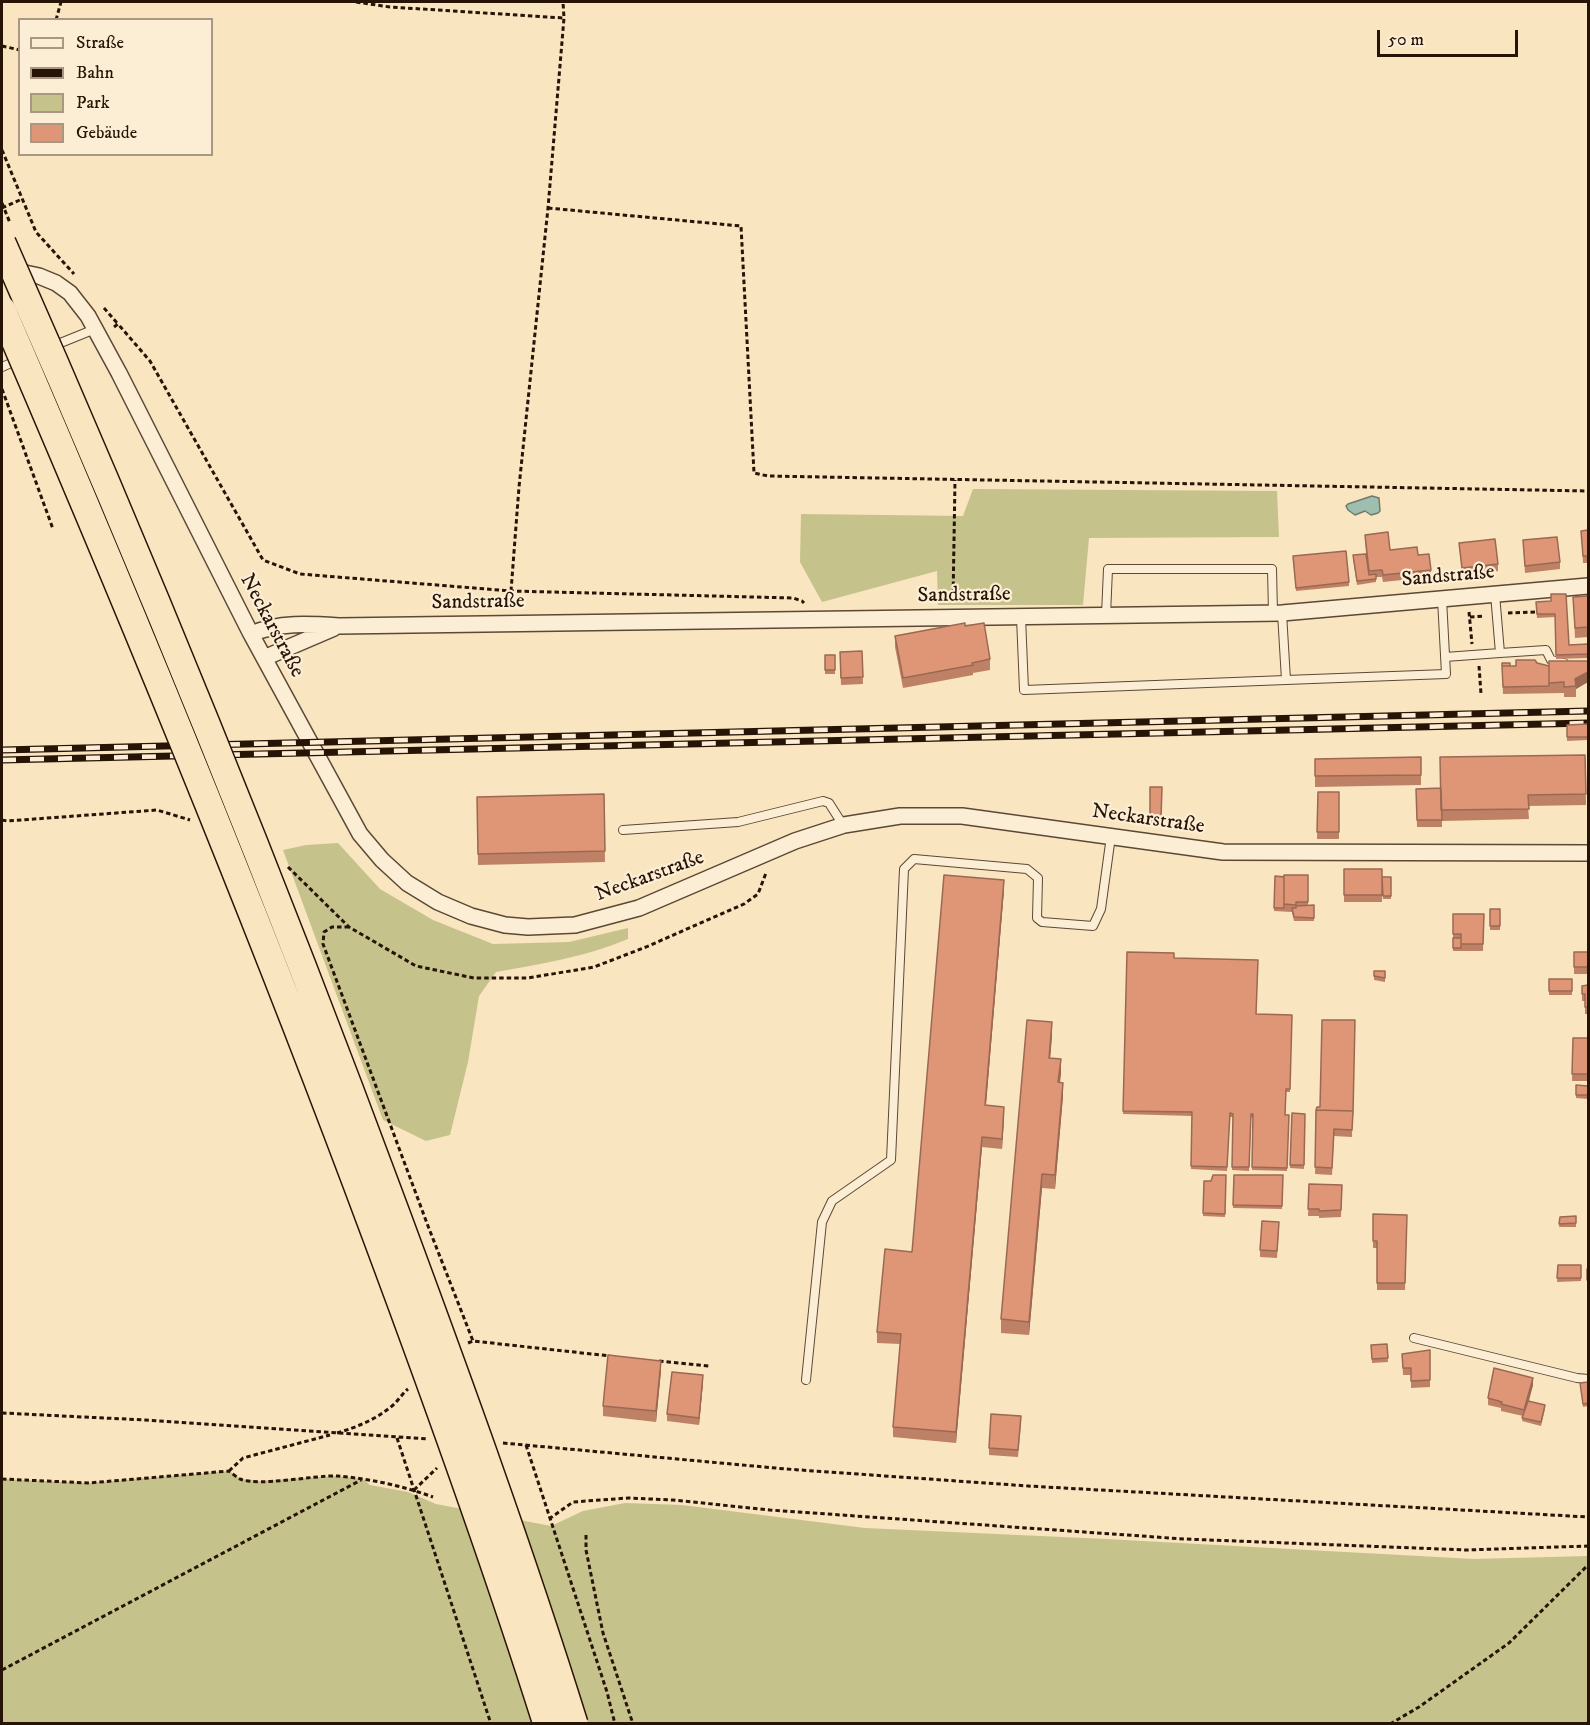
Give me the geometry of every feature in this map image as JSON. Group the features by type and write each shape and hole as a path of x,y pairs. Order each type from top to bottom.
{"highway":[{"path":"2,243 180,660 312,991 478,1437 574,1724"},
{"path":"2,310 155,670 289,1005 450,1436 498,1572 547,1724"}],"street":[{"name":"Neckarstraße","path":"2,268 39,276 56,283 78,303 97,333 251,634 360,834 382,860 407,883 438,902 471,916 506,925 528,927 575,925 639,908 784,845 844,825 900,816 962,816 1197,849 1248,853 1588,853"},
{"name":"Sandstraße","path":"251,634 265,628 301,624 339,626 1278,613 1588,586"},
{"name":"Sandstraße","path":"264,658 339,626"}],"lane":[{"path":"43,350 97,333"},
{"path":"2,367 32,354"},
{"path":"1106,615 1108,569 1272,569 1286,680"},
{"path":"1495,594 1500,653"},
{"path":"1022,617 1024,690 1446,674 1442,599"},
{"path":"1445,657 1546,650 1551,660 1570,663"},
{"path":"623,830 738,822 823,801 829,803 844,825"},
{"path":"806,1380 822,1222 832,1201 891,1160 904,869 914,859 1027,869 1038,878 1037,918 1042,922 1093,926 1101,909 1111,836"},
{"path":"1414,1338 1588,1379"}],"path":[{"path":"57,18 61,2"},
{"path":"356,2 390,7 564,18"},
{"path":"511,591 519,487 548,208 564,18 563,2"},
{"path":"2,46 18,50"},
{"path":"2,150 36,232 81,282"},
{"path":"2,208 22,198"},
{"path":"548,208 741,226 754,473 768,476 1588,491"},
{"path":"104,307 150,361 263,560 300,574 511,591 793,598 802,600 807,607 808,620"},
{"path":"97,333 118,324"},
{"path":"2,389 53,529"},
{"path":"953,617 955,480"},
{"path":"1470,617 1472,646"},
{"path":"2,820 8,822 157,810 191,819 195,828"},
{"path":"349,927 332,927 324,932 323,944 473,1341"},
{"path":"407,1381 411,1392"},
{"path":"2,1413 145,1420 397,1438 491,1724"},
{"path":"428,1437 432,1448"},
{"path":"615,1724 607,1692 526,1444 786,1469 1016,1485 1588,1517"},
{"path":"436,1460 440,1471"},
{"path":"2,1479 89,1483 135,1481 229,1471 241,1479 260,1481 336,1476 363,1479 414,1490 433,1497"},
{"path":"2,1670 363,1479"},
{"path":"549,1519 573,1502 628,1498 1184,1539 1467,1550 1588,1546"},
{"path":"586,1535 586,1550 603,1633 633,1724"},
{"path":"1390,1724 1419,1707 1509,1643 1588,1564"}],"green space":[{"path":"973,489 1277,491 1279,537 1089,538 1083,605 938,605 937,571 822,602 800,562 801,514 963,516"},
{"path":"338,843 380,889 433,920 493,944 569,942 628,928 628,939 596,951 496,972 479,996 468,1062 450,1135 426,1141 383,1120 283,850 306,845"},
{"path":"229,1471 241,1479 260,1481 336,1476 363,1479 370,1485 408,1492 436,1504 551,1526 583,1511 625,1503 682,1505 865,1528 1474,1559 1588,1556 1588,1723 2,1723 2,1479 89,1483"}],"shaded area":[{"path":"1372,496 1379,498 1380,511 1378,513 1371,515 1365,511 1355,515 1346,506 1348,504"}],"building":[{"path":"1588,530 1588,556 1583,556 1581,531"},
{"path":"1388,532 1390,550 1417,547 1418,555 1429,554 1431,570 1383,575 1382,570 1369,571 1365,535"},
{"path":"1557,537 1560,562 1525,566 1523,540"},
{"path":"1495,539 1498,564 1462,568 1459,543"},
{"path":"1346,551 1349,582 1296,588 1293,556"},
{"path":"1366,554 1369,575 1376,574 1376,579 1357,581 1353,555"},
{"path":"1551,594 1566,594 1569,645 1588,644 1588,654 1556,655 1555,614 1537,614 1536,602 1551,601"},
{"path":"1588,596 1588,627 1575,628 1573,597"},
{"path":"965,623 965,626 984,623 990,659 972,663 973,665 903,678 895,636"},
{"path":"862,651 863,677 841,678 840,652"},
{"path":"825,655 835,655 835,670 825,670"},
{"path":"1516,660 1535,660 1537,663 1549,666 1549,686 1503,687 1502,666 1516,666"},
{"path":"1549,661 1588,661 1588,672 1575,679 1576,686 1564,687 1564,682 1549,683"},
{"path":"1502,663 1510,663 1510,666 1502,666"},
{"path":"1588,724 1588,737 1567,737 1567,725"},
{"path":"1585,755 1586,794 1528,795 1529,809 1441,810 1440,757"},
{"path":"1421,757 1421,775 1315,776 1315,759"},
{"path":"1150,787 1162,787 1161,818 1150,818"},
{"path":"1441,788 1442,820 1417,820 1416,789"},
{"path":"1318,792 1339,792 1339,832 1317,832"},
{"path":"604,794 605,851 478,854 477,797"},
{"path":"1344,869 1382,869 1382,895 1344,895"},
{"path":"944,875 1004,880 985,1105 1004,1107 1002,1139 982,1137 956,1432 893,1427 901,1334 877,1332 885,1249 912,1252"},
{"path":"1284,875 1308,875 1308,902 1296,902 1296,905 1284,904"},
{"path":"1275,876 1284,877 1284,908 1274,908"},
{"path":"1382,877 1391,877 1391,896 1383,896"},
{"path":"1314,905 1314,918 1294,917 1292,908"},
{"path":"1490,909 1500,909 1500,926 1490,926"},
{"path":"1453,914 1484,914 1483,944 1461,944 1461,934 1453,934"},
{"path":"1453,938 1461,938 1461,948 1453,948"},
{"path":"1127,952 1174,953 1174,958 1258,960 1256,1014 1292,1015 1290,1089 1286,1089 1285,1115 1289,1115 1287,1168 1252,1167 1253,1114 1251,1114 1249,1167 1232,1167 1233,1114 1230,1113 1227,1167 1191,1166 1192,1112 1123,1111"},
{"path":"1574,952 1588,952 1588,967 1574,967"},
{"path":"1374,971 1385,971 1385,978 1374,976"},
{"path":"1549,979 1572,979 1572,991 1549,991"},
{"path":"1588,985 1588,1007 1585,1007 1585,994 1582,994 1582,986"},
{"path":"1027,1020 1052,1022 1049,1058 1061,1059 1058,1082 1063,1083 1055,1175 1042,1174 1029,1322 1001,1319"},
{"path":"1322,1020 1355,1020 1353,1114 1353,1111 1316,1110 1320,1107"},
{"path":"1573,1038 1588,1038 1588,1074 1572,1074"},
{"path":"1576,1085 1588,1086 1588,1095 1576,1095"},
{"path":"1316,1110 1353,1111 1352,1130 1334,1129 1332,1168 1315,1167"},
{"path":"1292,1113 1305,1114 1304,1165 1290,1165"},
{"path":"1213,1175 1226,1175 1225,1214 1203,1213 1204,1181 1211,1181"},
{"path":"1234,1175 1283,1175 1282,1206 1233,1205"},
{"path":"1309,1184 1342,1185 1341,1210 1308,1209"},
{"path":"1373,1214 1407,1215 1405,1283 1377,1283 1377,1241 1373,1241"},
{"path":"1576,1216 1576,1223 1559,1224 1560,1217"},
{"path":"1262,1221 1279,1222 1277,1251 1260,1250"},
{"path":"1558,1265 1581,1265 1581,1278 1557,1278"},
{"path":"1387,1344 1388,1358 1372,1359 1371,1345"},
{"path":"1430,1350 1430,1380 1411,1381 1411,1368 1403,1368 1402,1354"},
{"path":"608,1355 661,1361 656,1411 603,1406"},
{"path":"1494,1368 1533,1378 1524,1410 1488,1398"},
{"path":"672,1372 703,1375 699,1418 667,1414"},
{"path":"1588,1382 1588,1403 1583,1404 1580,1383"},
{"path":"1528,1401 1545,1405 1541,1422 1522,1418"},
{"path":"991,1414 1021,1416 1018,1450 989,1448"}],"railway":[{"path":"2,750 1588,711"},
{"path":"2,760 1588,723"}]}
